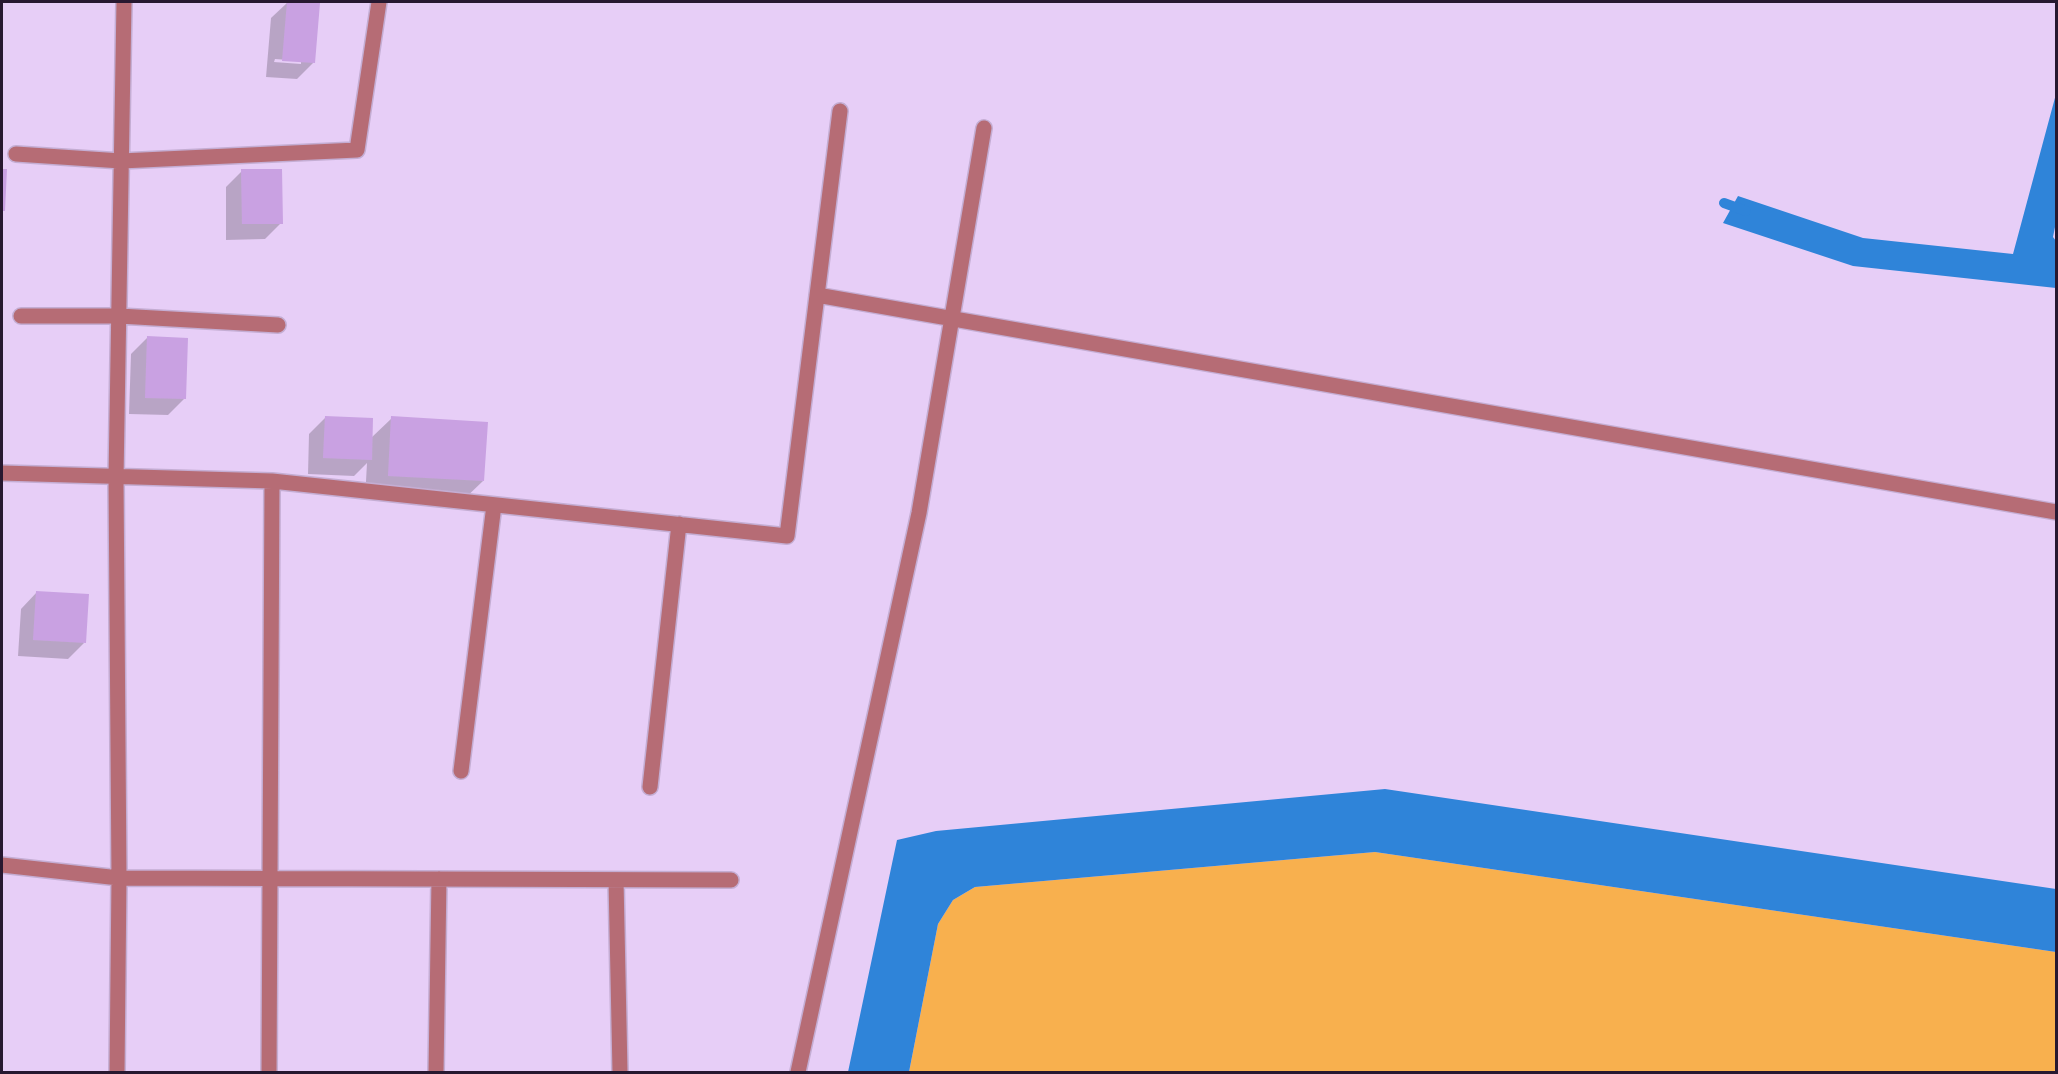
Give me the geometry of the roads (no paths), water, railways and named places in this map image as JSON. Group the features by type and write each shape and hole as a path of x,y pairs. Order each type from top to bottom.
{"street":[{"path":"117,1072 119,878 116,478 124,2"},
{"path":"16,154 121,161 357,150 379,2"},
{"path":"2,473 272,481 787,536 840,111"},
{"path":"798,1072 919,513 984,128"},
{"path":"817,295 2056,512"},
{"path":"21,316 119,316 278,325"},
{"path":"269,1072 272,481"},
{"path":"460,771 494,505"},
{"path":"650,787 679,524"},
{"path":"2,865 119,878 731,880"},
{"path":"436,1072 439,879"},
{"path":"616,880 620,1072"}],"water":[{"path":"2056,94 2056,222 2053,237 2056,241 2056,288 1853,266 1723,223 1738,196 1863,238 2013,254"},
{"path":"1385,789 2056,889 2056,952 1375,852 975,887 953,900 938,924 909,1072 848,1072 897,840 936,831"}],"waterway":[{"path":"1724,203 1746,211"}]}
